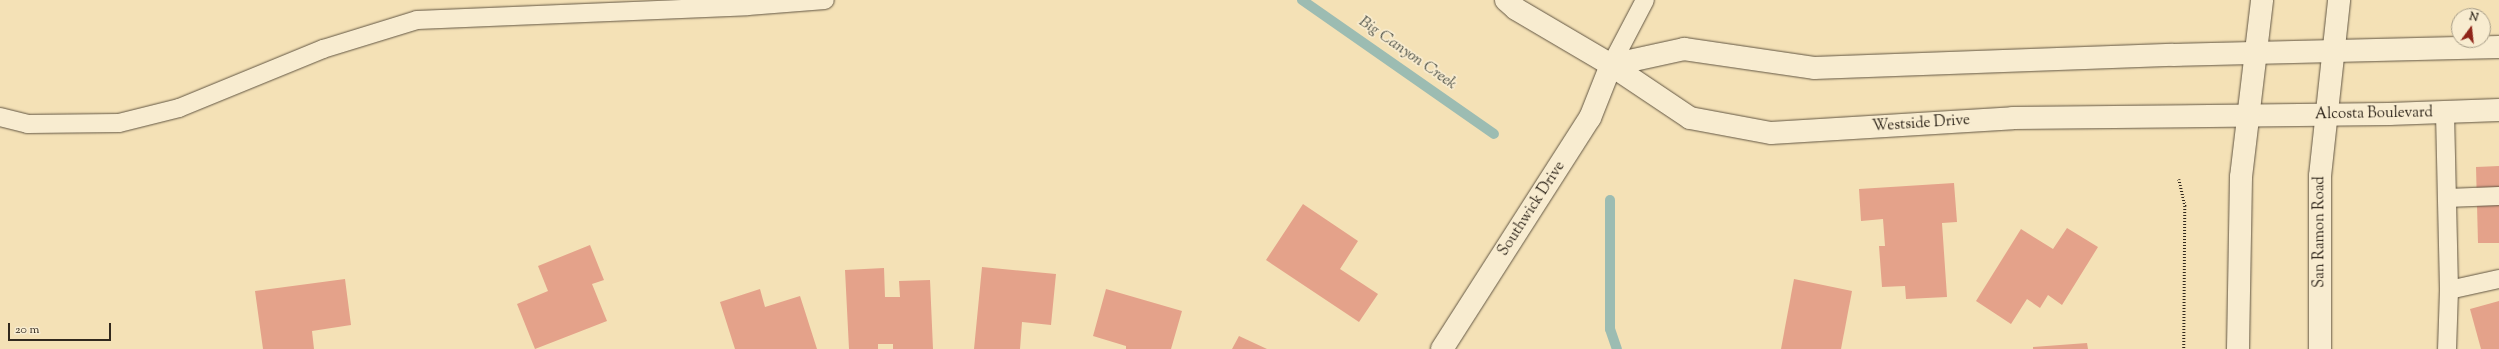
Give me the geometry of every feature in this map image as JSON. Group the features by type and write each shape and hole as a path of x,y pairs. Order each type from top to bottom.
{"street":[{"name":"Westside Drive","path":"1506,0 1516,9 1611,65 1690,118 1772,133 2014,118 2248,115"},
{"path":"2238,349 2241,177 2262,0"},
{"name":"San Ramon Road","path":"2320,349 2320,176 2339,0"},
{"path":"1611,65 1684,50 1814,68 2256,52 2499,47"},
{"name":"Southwick Drive","path":"1442,349 1590,118 1611,65"},
{"name":"Alcosta Boulevard","path":"2248,115 2445,113 2499,110"}],"lane":[{"path":"0,117 28,124 119,123 179,108 323,49 417,20 748,6 825,0"},
{"path":"1611,65 1645,0"},
{"path":"2445,113 2450,290 2447,349"},
{"path":"2447,198 2499,196"},
{"path":"2450,290 2499,279"}],"path":[{"path":"2179,179 2185,206 2184,349"}],"building":[{"path":"2499,166 2499,243 2478,243 2476,167"},
{"path":"1954,183 1957,222 1942,223 1947,297 1906,299 1905,286 1882,287 1879,246 1885,246 1883,219 1861,221 1859,189"},
{"path":"1303,204 1358,241 1340,269 1378,294 1359,322 1266,260"},
{"path":"2067,228 2098,247 2062,305 2048,295 2040,308 2027,299 2011,324 1976,301 2021,229 2053,249"},
{"path":"590,245 604,280 592,284 607,321 535,349 517,304 548,291 538,266"},
{"path":"982,267 1056,274 1051,325 1022,322 1020,349 974,349"},
{"path":"884,268 885,297 900,297 899,281 930,280 933,349 893,349 893,344 878,344 878,349 849,349 845,270"},
{"path":"345,279 351,325 312,331 314,349 263,349 255,291"},
{"path":"1794,279 1852,291 1841,349 1781,349"},
{"path":"760,289 765,307 800,296 817,349 735,349 720,302"},
{"path":"1106,289 1182,311 1171,349 1126,349 1126,346 1093,336"},
{"path":"2499,301 2499,349 2481,349 2470,309"},
{"path":"1239,336 1267,349 1232,349"},
{"path":"2087,343 2088,349 2033,349 2033,347"}],"waterway":[{"name":"Big Canyon Creek","path":"1302,0 1494,134"},
{"name":"Big Canyon Creek","path":"1610,200 1610,329 1617,349"}]}
